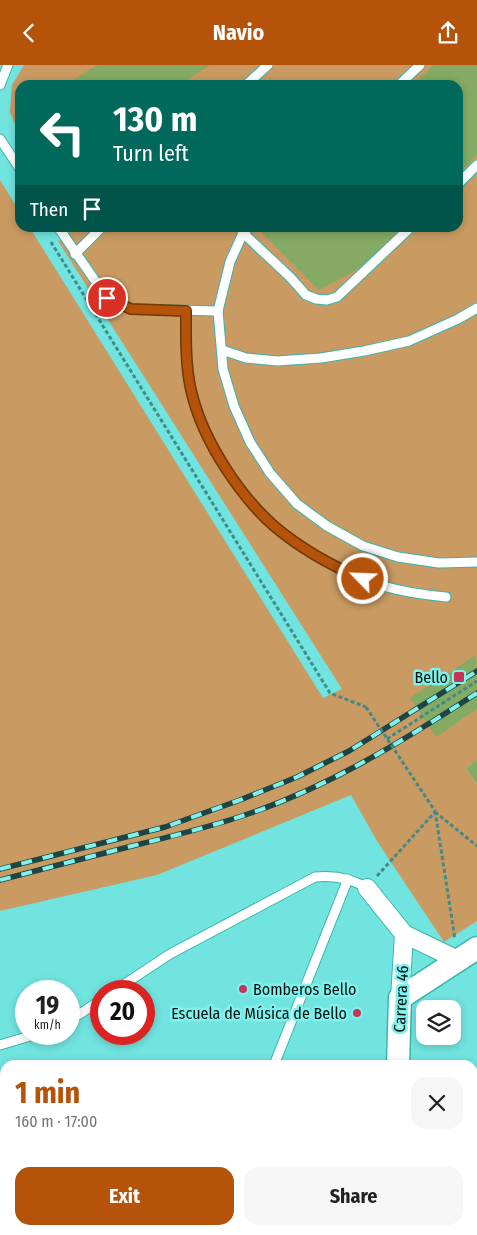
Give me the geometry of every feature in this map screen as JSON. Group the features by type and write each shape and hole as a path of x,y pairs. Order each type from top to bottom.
{"street":[{"path":"366,888 404,933 468,954"},
{"name":"Carrera 46","path":"398,1060 404,933"},
{"path":"400,998 468,954"}],"lane":[{"path":"0,85 8,65"},
{"path":"252,80 268,65"},
{"path":"404,80 420,65"},
{"path":"0,139 15,162"},
{"path":"463,179 477,165"},
{"path":"61,232 107,298 131,309 218,311"},
{"path":"76,255 97,232"},
{"path":"245,232 230,262 218,311 224,369 234,406 250,442 270,473 297,504 327,526 363,546 398,557 439,563 477,562"},
{"path":"247,232 302,291 316,299 327,300 337,297 406,232"},
{"path":"222,350 246,358 277,361 321,358 409,341 458,319 477,308"},
{"path":"186,311 187,362 193,398 206,433 222,463 274,526 305,549 345,571 381,586 422,595 446,597"},
{"path":"131,980 170,954 315,877 332,876 348,879 366,888"},
{"path":"276,1060 348,879"},
{"path":"0,1045 15,1041"}],"path":[{"path":"46,235 330,693 366,707 435,811 477,846"},
{"path":"387,739 477,681"},
{"path":"366,888 435,811"},
{"path":"435,811 468,954"}],"shaded area":[{"path":"24,65 477,65 477,760 466,768 477,784 477,921 444,942 377,841 351,795 157,875 0,911 0,180 15,204 15,232 32,232 323,698 342,689 58,241 70,232 463,232 463,80 15,80"},
{"path":"15,80 15,124 10,112 12,85"}],"building":[{"path":"97,65 210,65 187,80 75,79"},
{"path":"433,65 477,65 477,155 463,169 463,80 418,80"},
{"path":"397,232 362,267 319,290 262,233"},
{"name":"Bello","path":"476,655 477,709 436,737 410,698"},
{"path":"477,760 477,784 466,768"}],"railway":[{"path":"0,869 165,827 297,777 349,751 477,671"},
{"path":"0,880 201,828 273,805 364,762 421,729 477,693"}],"place":[{"name":"Bello","path":"459,677"},
{"name":"Bomberos Bello","path":"243,989"},
{"name":"Escuela de Música de Bello","path":"357,1013"}],"route":[{"path":"107,298 131,309 186,311 187,362 193,398 206,433 222,463 274,526 305,549 363,579"}]}
